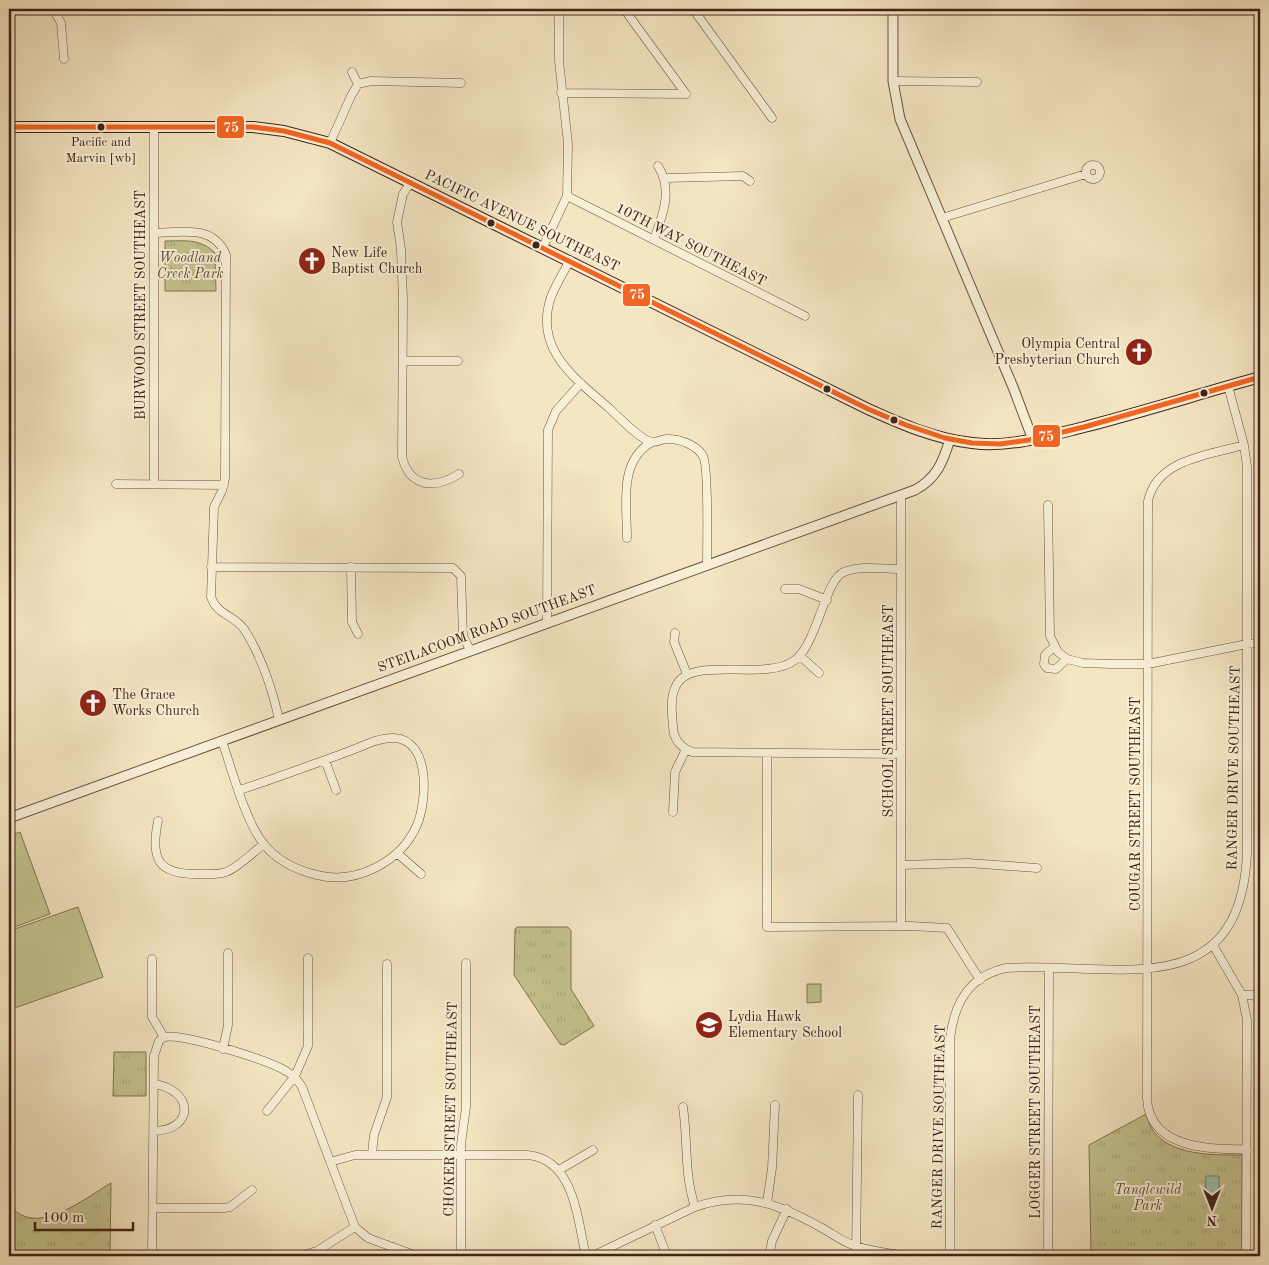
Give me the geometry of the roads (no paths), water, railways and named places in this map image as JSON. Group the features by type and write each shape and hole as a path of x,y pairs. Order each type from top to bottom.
{"main road":[{"name":"PACIFIC AVENUE SOUTHEAST","path":"9,127 154,126 268,128 330,143 896,422 950,439 989,444 1033,440 1111,420 1260,377"}],"street":[{"path":"53,9 61,24 64,59"},
{"path":"543,247 567,196 568,144 559,61 560,9"},
{"path":"561,93 686,94 624,9"},
{"path":"693,9 772,118"},
{"path":"893,9 893,81 900,119 1033,440"},
{"path":"352,72 358,84"},
{"path":"330,143 350,96 358,84 371,81 461,83"},
{"path":"893,81 977,82"},
{"name":"BURWOOD STREET SOUTHEAST","path":"154,126 153,191 156,233 154,483"},
{"path":"654,239 662,218 666,178 658,166"},
{"path":"942,218 1086,174"},
{"path":"666,178 743,176 750,181"},
{"path":"411,182 403,194 397,222 401,249 402,457 404,467 411,477 428,483 447,482 459,474"},
{"name":"10TH WAY SOUTHEAST","path":"567,196 805,316"},
{"path":"156,233 204,233 217,240 226,255 224,485 214,507 211,566 213,603 221,613 235,620 244,629 273,692 280,720"},
{"path":"570,260 550,300 549,334 556,357 581,383 635,432 652,442"},
{"path":"402,361 458,361"},
{"path":"548,622 548,430 556,411 581,383"},
{"name":"RANGER DRIVE SOUTHEAST","path":"950,1256 950,1039 957,1004 966,991 996,970 1006,968 1148,969 1186,961 1213,945 1228,928 1236,914 1246,871 1247,467 1244,445 1228,386"},
{"path":"627,538 628,470 640,451 652,442 676,439 697,449 704,457 707,478 707,565"},
{"name":"STEILACOOM ROAD SOUTHEAST","path":"9,818 901,496 915,490 933,478 942,462 950,439"},
{"name":"COUGAR STREET SOUTHEAST","path":"1244,445 1172,466 1153,484 1148,501 1147,1108 1153,1122 1164,1135 1198,1147 1247,1149"},
{"path":"116,484 224,485"},
{"name":"SCHOOL STREET SOUTHEAST","path":"901,496 901,926"},
{"path":"1048,505 1050,636 1056,650 1067,659 1083,663 1148,664 1260,643"},
{"path":"211,566 453,568 458,571 462,582 463,636 470,650"},
{"path":"350,567 352,622 358,634"},
{"path":"901,569 846,571 836,578 810,642 800,656 784,667 770,670 700,671 686,674 677,683 672,696 674,733 680,745 700,753 901,754"},
{"path":"785,589 799,589 827,600"},
{"path":"674,633 674,642 686,674"},
{"path":"1056,650 1045,656 1044,664 1047,668 1056,669 1067,659"},
{"path":"800,656 818,673"},
{"path":"222,741 240,790 256,833 264,844 284,862 302,871 322,876 336,877 361,874 379,866 397,853 409,839 421,814 424,800 423,767 418,755 403,740 394,738 381,740 240,790"},
{"path":"672,812 675,772 686,749"},
{"path":"767,753 767,927 901,926 947,928 980,980"},
{"path":"325,760 336,790"},
{"path":"158,822 154,843 157,860 170,871 179,873 218,874 229,871 264,844"},
{"path":"397,853 421,874"},
{"path":"901,866 968,863 1037,868"},
{"path":"1213,945 1242,995 1247,1029 1246,1256"},
{"path":"223,1049 228,1025 228,953"},
{"path":"267,1111 294,1076 308,1046 308,958"},
{"path":"152,959 152,1017 164,1037"},
{"name":"CHOKER STREET SOUTHEAST","path":"461,1256 461,1154 466,1107 466,963"},
{"path":"372,1154 374,1135 387,1097 387,964"},
{"name":"LOGGER STREET SOUTHEAST","path":"1048,1256 1049,968"},
{"path":"1242,995 1260,995"},
{"path":"152,1256 156,1048 164,1037 171,1035 272,1064 294,1076 302,1087 355,1227 368,1238 417,1256"},
{"path":"154,1084 176,1091 180,1095 184,1108 183,1118 174,1128 165,1131 154,1131"},
{"path":"856,1256 858,1095"},
{"path":"767,1203 772,1168 775,1106"},
{"path":"683,1107 686,1131 686,1172 695,1207"},
{"path":"559,1170 593,1150"},
{"path":"330,1162 348,1155 372,1154 534,1155 546,1160 559,1170 569,1188 586,1256"},
{"path":"153,1208 230,1207 252,1190"},
{"path":"592,1256 695,1207 729,1199 767,1203 787,1209 856,1246 909,1256"},
{"path":"769,1256 772,1241 787,1209"},
{"path":"655,1226 666,1256"},
{"path":"304,1254 317,1251 355,1227"}],"water":[{"path":"1206,1176 1219,1176 1219,1199 1205,1199"}],"place":[{"name":"Pacific and Marvin [wb]","path":"101,127"},
{"name":"New Life Baptist Church","path":"312,261"},
{"name":"Olympia Central Presbyterian Church","path":"1139,352"},
{"name":"The Grace Works Church","path":"93,703"},
{"name":"Lydia Hawk Elementary School","path":"709,1025"}],"park label":[{"name":"Woodland Creek Park","path":"190,266"},
{"name":"Tanglewild Park","path":"1148,1198"}]}
